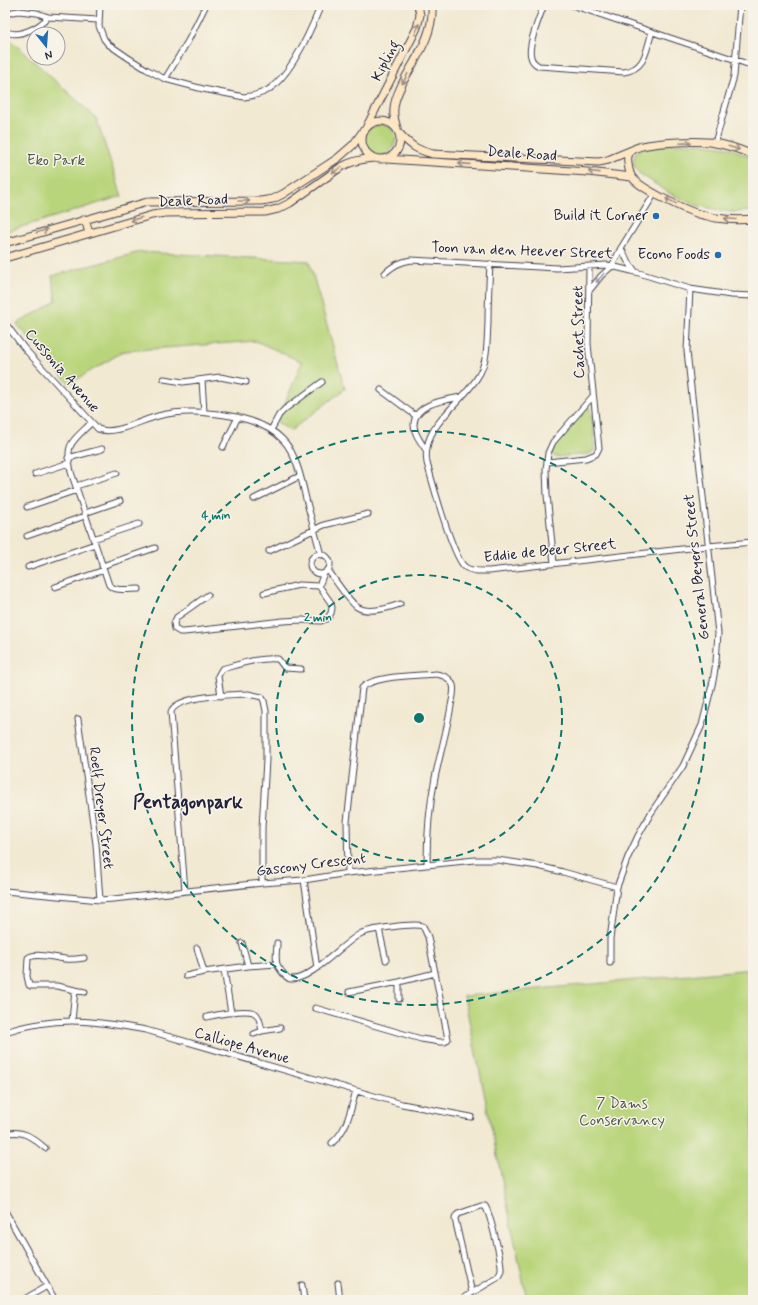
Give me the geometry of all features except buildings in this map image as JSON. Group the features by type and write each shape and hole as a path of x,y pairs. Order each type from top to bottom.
{"street":[{"path":"100,5 98,20 101,32 108,44 146,69 165,78 237,96 250,96 267,90 283,74 295,58 321,5"},
{"path":"165,78 188,41 206,5"},
{"name":"Kipling","path":"365,128 417,28 420,15 418,5"},
{"name":"Kipling","path":"398,131 394,117 394,103 401,85 427,38 432,23 432,5"},
{"path":"544,5 535,29 530,49 531,58 539,66 624,72 629,71 641,65 652,32"},
{"path":"572,5 753,66"},
{"path":"715,143 734,76 740,5"},
{"path":"5,15 19,11 37,13 48,17 98,20"},
{"path":"5,31 14,34 30,29 39,25 48,17"},
{"path":"379,120 392,124 398,131 400,146 392,156 386,159 374,158 364,150 362,144 361,138 365,128 373,122 379,120"},
{"name":"Deale Road","path":"5,242 147,202 261,201 273,199 338,158 353,145 365,128"},
{"name":"Deale Road","path":"398,131 406,141 416,148 433,154 599,162 608,160 638,147 652,144 715,143 738,149 753,155"},
{"path":"632,150 628,156 628,162 632,178"},
{"name":"Deale Road","path":"5,258 152,215 165,213 265,212 278,209 290,203 350,162 374,158"},
{"name":"Deale Road","path":"386,159 588,172 632,178 655,194 698,213 707,216 736,220 753,219"},
{"path":"589,291 601,276 612,266 621,248 655,194"},
{"path":"85,219 89,233"},
{"path":"621,248 627,260 636,272"},
{"name":"Toon van den Heever Street","path":"385,273 398,262 411,260 558,268 607,265 636,272 690,289 730,295 753,296"},
{"path":"426,450 428,442 438,423 473,384 479,375 486,358 490,264"},
{"name":"Cachet Street","path":"547,462 586,458 593,456 598,452 599,448 588,344 589,267"},
{"name":"General Beyers Street","path":"610,963 610,939 617,887 628,857 638,836 651,813 683,766 702,725 716,662 718,633 687,351 690,289"},
{"name":"Cussonia Avenue","path":"5,323 24,348 98,429 103,431 115,431 143,420 163,415 204,412"},
{"path":"164,379 183,382 220,377 246,382"},
{"path":"202,380 204,412 238,417 251,421 271,430 284,441 292,454 300,476 321,555"},
{"path":"271,430 279,415 285,409 322,382"},
{"path":"381,390 416,416"},
{"name":"Cachet Street","path":"554,563 546,480 548,453 553,442 593,396"},
{"path":"426,450 414,429 416,416 432,404 461,397"},
{"path":"223,447 238,417"},
{"path":"91,423 74,440 68,449 69,461 76,488 109,585 112,588 117,589 139,589"},
{"path":"35,474 102,449"},
{"name":"Eddie de Beer Street","path":"426,450 427,462 452,543 457,557 465,568 489,571 753,542"},
{"path":"27,507 117,473"},
{"path":"254,499 300,476"},
{"path":"28,536 120,502"},
{"path":"269,551 324,526 368,514"},
{"path":"28,567 139,524"},
{"path":"55,587 155,548"},
{"path":"319,586 326,572 329,562 325,556 321,555 314,557 310,567 315,573 319,574 326,572"},
{"path":"326,572 358,608 387,608 400,604"},
{"path":"264,593 299,585 319,586"},
{"path":"208,595 177,617 174,624 175,629 180,632 184,632 283,621 321,621 328,618 332,608 331,603 319,586"},
{"path":"221,696 218,676 222,669 238,664 269,658 278,659 285,668 301,669"},
{"path":"348,873 347,822 362,688 375,680 436,674 448,678 453,684 454,691 435,779 428,823 427,864"},
{"path":"186,891 171,712 175,705 190,699 248,694 262,697 266,705 266,760 262,828 262,883"},
{"name":"Roelf Dreyer Street","path":"78,719 96,844 100,900"},
{"name":"Gascony Crescent","path":"5,891 100,900 304,880 348,873 475,860 517,862 563,872 617,887"},
{"path":"304,880 317,968"},
{"path":"277,943 277,964 288,978 293,980 300,978 317,968 360,934 366,931 379,928 423,926 428,937 448,1036 447,1041 443,1042 421,1039 315,1008"},
{"path":"379,928 386,960"},
{"path":"242,943 248,966"},
{"path":"197,948 204,972"},
{"path":"84,958 71,959 31,956 28,958 27,976 29,985 58,986 85,992"},
{"path":"186,976 248,966 277,964"},
{"path":"224,970 231,1013"},
{"path":"349,992 435,973"},
{"path":"399,982 399,999"},
{"path":"72,1021 74,990"},
{"path":"207,1017 245,1011 254,1012 258,1015 262,1031"},
{"name":"Calliope Avenue","path":"5,1032 26,1025 72,1021 146,1030 408,1105 471,1117"},
{"path":"254,1034 280,1028"},
{"path":"332,1143 340,1136 345,1126 356,1091"},
{"path":"5,1134 16,1132 25,1134 33,1138 45,1148"},
{"path":"460,1300 472,1293 497,1278 500,1274 500,1260 486,1206 481,1206 458,1214 455,1219 472,1293"},
{"path":"5,1212 55,1300"},
{"path":"338,1283 340,1300"},
{"path":"302,1285 304,1300"},
{"path":"23,1300 47,1286"}],"green space":[{"name":"Eko Park","path":"5,35 26,54 26,66 39,66 96,118 122,196 5,232"},
{"path":"379,124 391,128 395,135 395,143 384,155 376,156 369,151 363,138 369,129"},
{"path":"697,143 727,147 753,158 753,211 731,212 699,206 669,193 639,173 633,164 635,153 645,145"},
{"path":"140,252 309,261 345,389 290,431 277,422 302,362 256,341 124,351 69,384 17,324 56,301 52,276"},
{"path":"585,406 589,407 592,417 594,451 589,454 555,457 552,454 553,449"},
{"name":"7 Dams Conservancy","path":"753,969 753,1300 527,1300 464,996"}],"place":[{"name":"Build it Corner","path":"656,216"},
{"name":"Econo Foods","path":"718,255"}],"district":[{"name":"Pentagonpark","path":"188,802"}]}
